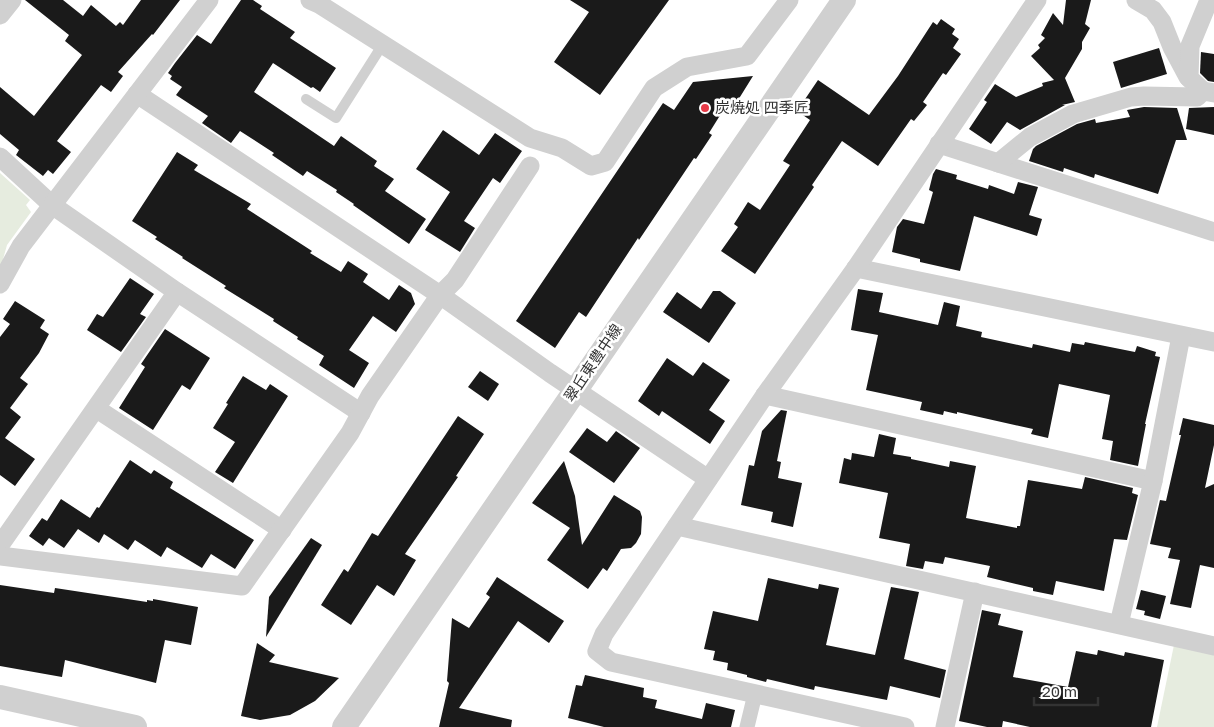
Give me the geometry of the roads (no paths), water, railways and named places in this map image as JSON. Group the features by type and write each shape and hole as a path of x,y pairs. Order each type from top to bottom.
{"street":[{"path":"0,15 12,0"},
{"path":"0,284 21,246 209,0"},
{"path":"310,0 383,44 530,138 562,148 591,166 605,162 654,88 687,67 747,56 789,0"},
{"name":"翠丘東豊中線","path":"344,727 844,0"},
{"path":"905,727 611,662 597,651 604,634 708,479 765,395 856,268 1037,0"},
{"path":"998,163 1030,137 1073,114 1131,97 1198,97 1208,92 1188,78 1162,22 1153,10 1136,0"},
{"path":"1188,78 1190,46 1209,0"},
{"path":"137,94 440,295 575,390 708,479"},
{"path":"939,144 1214,232"},
{"path":"0,157 52,205 177,292 361,413"},
{"path":"0,556 242,586 350,434 370,396 440,295 455,280 530,166"},
{"path":"856,268 1214,342"},
{"path":"0,545 177,292"},
{"path":"1119,624 1153,481 1181,336"},
{"path":"765,395 1153,481"},
{"path":"97,408 282,530"},
{"path":"677,526 1214,646"},
{"path":"945,727 975,592"},
{"path":"747,727 754,694"},
{"path":"0,697 135,727"}],"lane":[{"path":"306,98 336,118 383,44"}],"place":[{"name":"炭焼処 四季匠","path":"705,108"}]}
